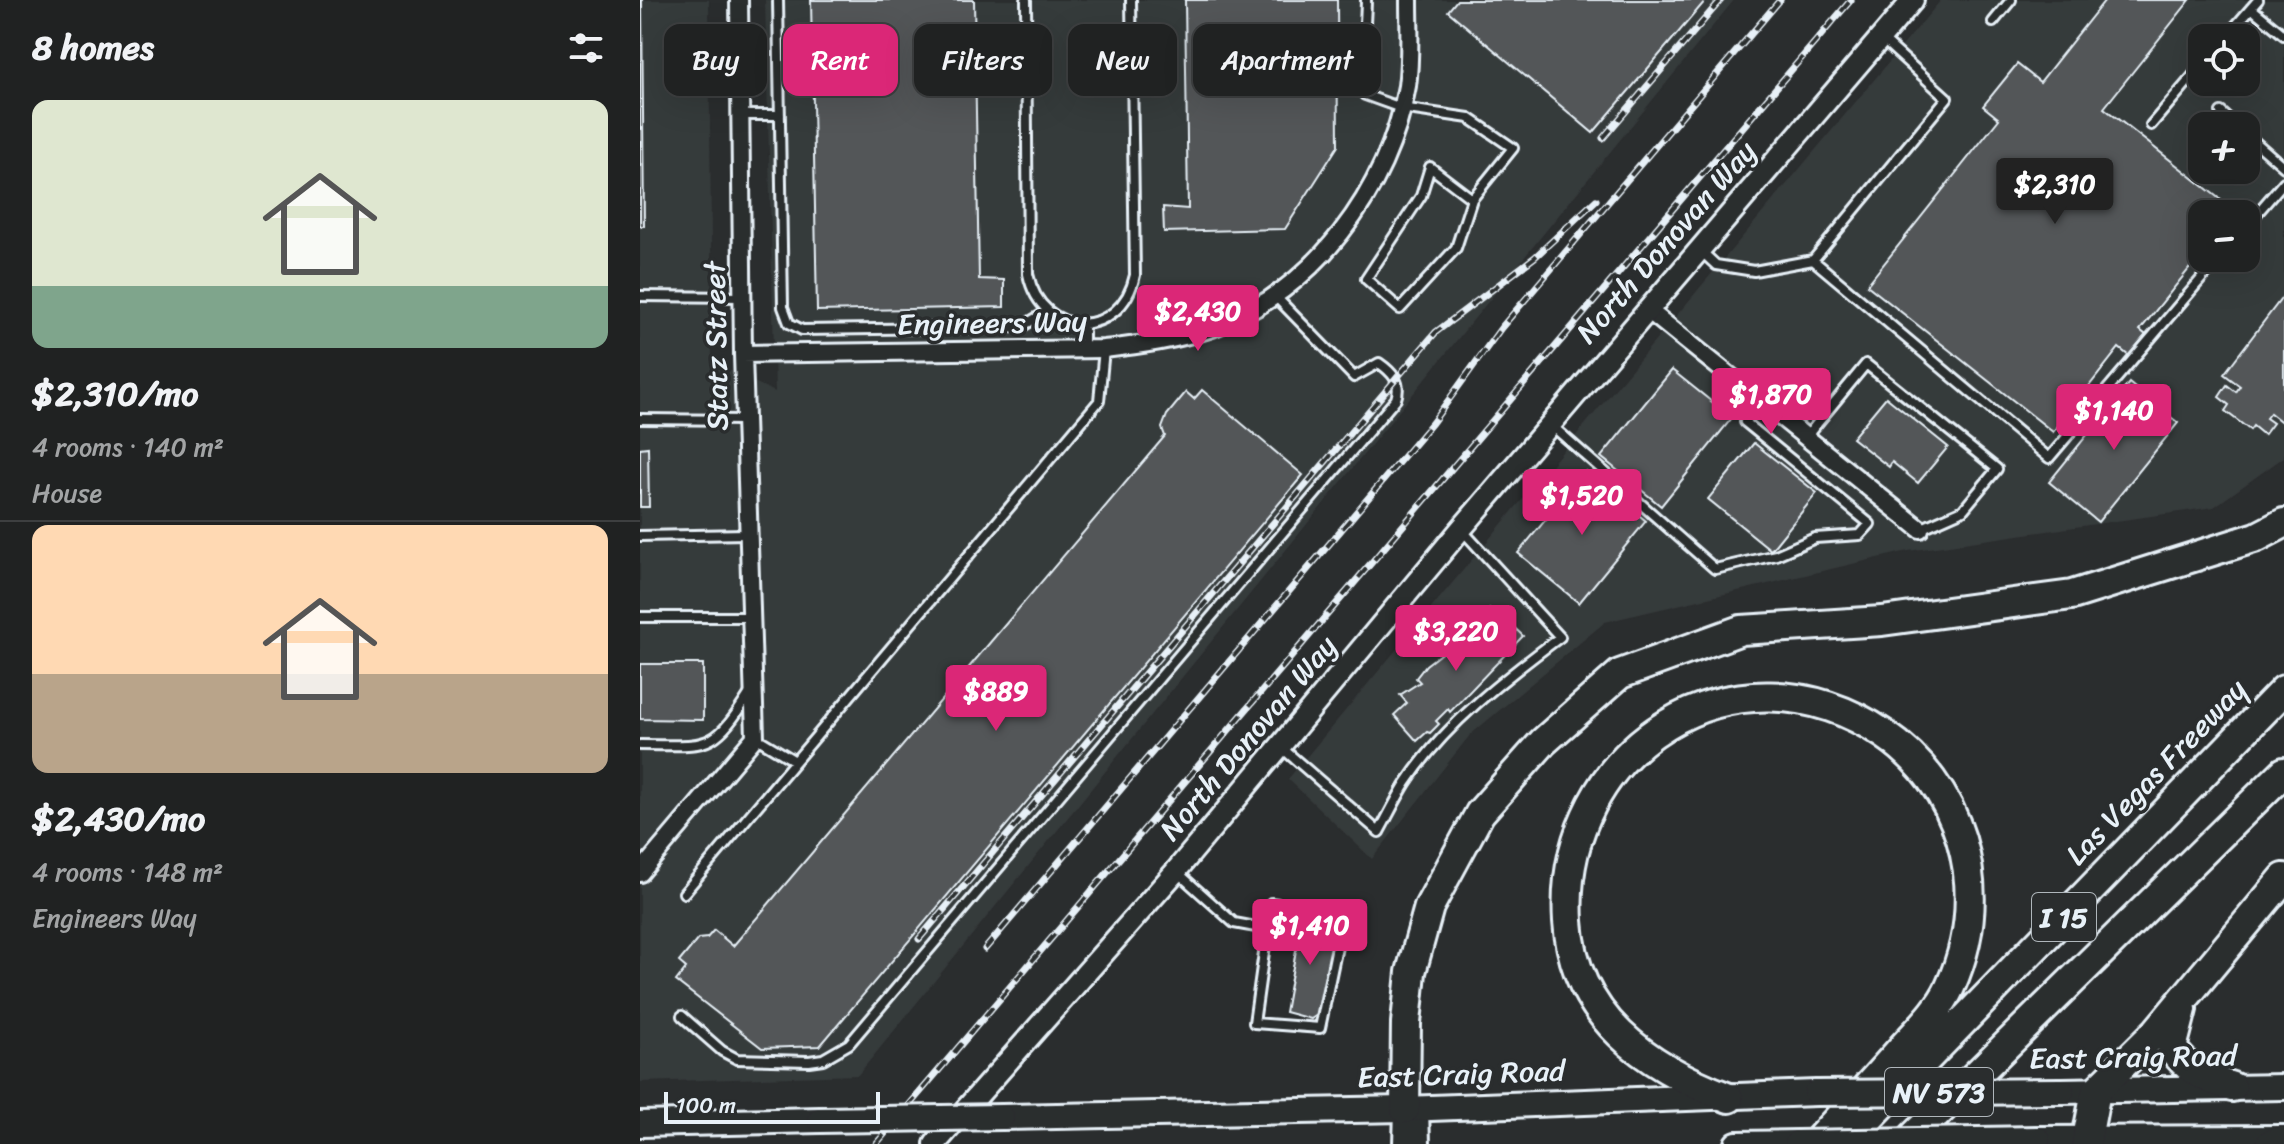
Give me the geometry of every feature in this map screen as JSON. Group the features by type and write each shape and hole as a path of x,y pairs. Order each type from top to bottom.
{"highway":[{"path":"1412,1108 1406,1023 1411,972 1429,907 1480,813 1543,742 1620,674 1741,630 1882,621 2072,595 2257,537 2284,523"},
{"name":"Las Vegas Freeway","path":"1844,1144 2284,690"},
{"path":"1729,1098 1683,1080 1634,1050 1594,1003 1569,935 1566,887 1575,838 1605,779 1634,747 1669,721 1722,701 1746,697 1806,700 1866,722 1903,747 1934,781 1955,819 1971,883 1971,913 1963,953 1939,1007 1815,1144"},
{"name":"I 15","path":"1906,1144 2284,772"},
{"path":"2086,1142 2096,1091 2157,1031 2284,878"},
{"path":"2188,994 2174,1027 2172,1048 2183,1064 2208,1080 2232,1087"},
{"path":"2270,1144 2284,1139"}],"main road":[{"name":"East Craig Road","path":"640,1124 1412,1108 1816,1093 2284,1087"},
{"name":"NV 573","path":"1737,1144 2284,1139"}],"street":[{"name":"Statz Street","path":"739,0 743,354 751,690 755,737"},
{"name":"Engineers Way","path":"743,354 1104,349 1163,342 1215,327 1274,295 1330,247 1371,190 1390,150 1401,108 1410,61 1409,0"},
{"name":"North Donovan Way","path":"935,1144 1176,871 1550,423 1913,0"},
{"path":"1648,310 1920,529"},
{"path":"640,873 755,737"},
{"path":"1404,1144 1412,1108"},
{"path":"1412,1108 1419,1144"}],"lane":[{"path":"778,0 783,307 789,323 802,330 1021,327 1048,311"},
{"path":"1026,0 1028,274 1032,291 1048,311 1069,323 1084,324 1109,316 1122,307 1135,275 1131,0"},
{"path":"1366,0 1366,55 1361,87 1365,95 1401,108 1469,118 1513,148 1472,199 1456,248 1400,309 1366,279 1421,196 1430,167 1472,199"},
{"path":"1993,22 2011,0"},
{"path":"2237,24 2254,4 2284,35"},
{"path":"1700,250 1716,265 1754,271 1813,260 1947,98 1880,38"},
{"path":"2151,125 2188,81"},
{"path":"740,115 780,115"},
{"path":"2260,146 2284,167"},
{"path":"2260,210 2284,182"},
{"path":"1813,260 2049,458 2207,272"},
{"path":"682,1016 722,1051 737,1059 809,1061 823,1059 849,1044 1396,399 1399,390 1392,373 1379,363 1354,377 1274,295"},
{"path":"640,296 742,297"},
{"path":"1084,324 1084,349"},
{"path":"684,893 1099,401 1104,349"},
{"path":"1805,438 1866,364 1997,469 1963,510 1920,529"},
{"path":"1550,423 1715,569 1776,555 1815,538 1860,535 1870,524 1745,422 1761,402"},
{"path":"640,419 745,420"},
{"path":"1281,747 1379,832 1407,781 1458,722 1512,673 1560,637 1461,529"},
{"path":"640,536 747,534"},
{"path":"640,617 749,617"},
{"path":"640,745 705,745 717,739 730,724 751,690"},
{"path":"755,737 795,761"},
{"path":"1176,871 1234,923 1267,929"},
{"path":"1271,903 1344,913 1320,1028 1254,1023 1267,929 1271,903"}],"shaded area":[{"path":"640,0 709,0 709,24 664,24 664,96 710,96 712,362 775,392 765,0 1734,0 858,1075 640,1082"},
{"path":"1941,0 2284,0 2284,457 2214,507 1908,551 1605,622 1470,735 1372,859 1288,779"}],"building":[{"path":"642,0 644,226 640,226"},
{"path":"811,0 974,0 974,24 914,24 914,96 976,96 979,279 1004,280 1004,307 817,311 813,96 898,96 898,24 811,24"},
{"path":"1185,0 1337,0 1337,24 1193,24 1193,96 1338,96 1338,146 1285,229 1164,232 1163,207 1188,209"},
{"path":"1457,0 1706,0 1593,133 1448,11"},
{"path":"2105,0 2190,0 2104,108 2188,174 2188,184 2201,184 2221,200 2188,200 2188,270 2140,330 2146,335 2129,356 2119,348 2053,432 1867,285 1999,119 1983,106 2017,64 2040,82"},
{"path":"2284,295 2284,424 2270,413 2266,418 2273,423 2264,435 2253,426 2250,430 2225,411 2229,405 2219,397 2227,385 2236,392 2240,386 2224,374"},
{"path":"1672,370 1732,418 1661,506 1601,457"},
{"path":"2129,383 2178,423 2098,522 2049,482"},
{"path":"1202,390 1303,475 820,1046 762,1048 676,981 686,968 679,962 698,939 707,938 714,930 733,946 1165,436 1162,428 1167,415 1186,392 1194,399"},
{"path":"1886,397 1948,447 1918,483 1892,462 1889,467 1852,438"},
{"path":"1754,443 1817,493 1771,550 1708,499"},
{"path":"648,447 649,507 640,507 640,448"},
{"path":"1586,471 1646,521 1579,603 1518,553"},
{"path":"1489,610 1490,620 1498,612 1523,636 1450,712 1448,709 1436,721 1439,724 1430,733 1427,732 1417,741 1394,715 1407,703 1400,695 1420,682 1416,678 1426,665 1465,635 1480,613 1483,616"},
{"path":"640,664 703,664 703,720 640,719"},
{"path":"1302,916 1330,920 1335,928 1320,1013 1311,1019 1285,1012"}],"railway":[{"path":"1603,138 1721,0"},
{"path":"985,949 1432,423 1501,328 1780,0"},
{"path":"876,1144 1851,0"},
{"path":"919,939 1436,332 1535,257 1596,200"}]}
